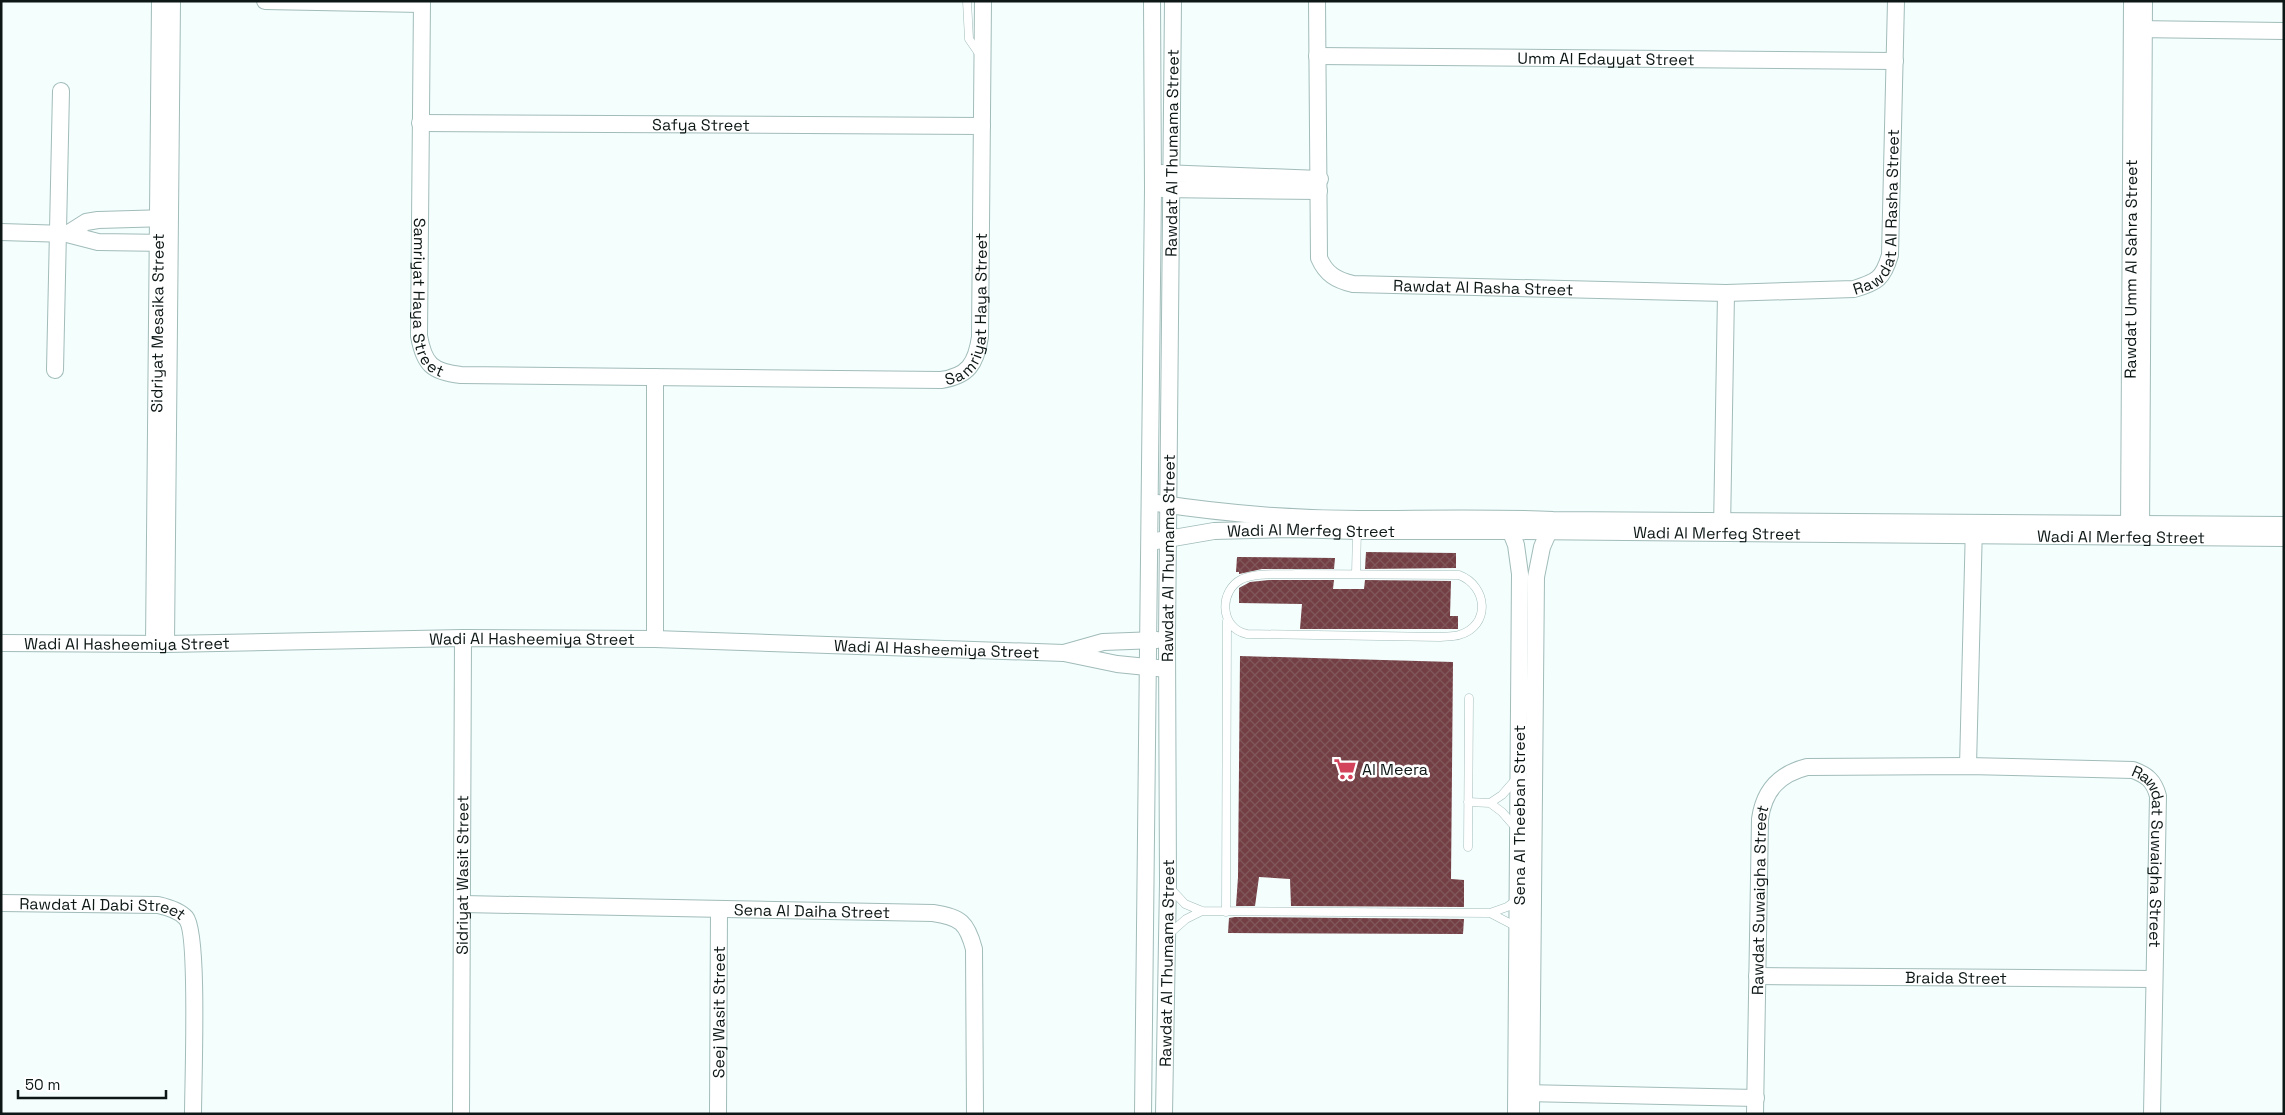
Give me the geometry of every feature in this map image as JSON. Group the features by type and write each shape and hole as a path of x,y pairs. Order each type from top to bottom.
{"street":[{"name":"Sidriyat Mesaika Street","path":"160,1 164,218 160,644"},
{"name":"Sidriyat Mesaika Street","path":"164,218 172,1"},
{"name":"Samriyat Haya Street","path":"265,1 422,3 419,336 422,353 427,362 448,373 462,375 941,380 956,378 965,373 974,360 980,337 983,1"},
{"name":"Rawdat Al Thumama Street","path":"1143,1114 1153,189 1152,1"},
{"name":"Rawdat Al Thumama Street","path":"1164,1114 1168,883 1167,640 1170,537 1174,1"},
{"name":"Rawdat Al Rasha Street","path":"1317,1 1320,185 1319,258 1328,273 1342,282 1353,284 1726,293 1854,289 1873,284 1885,269 1890,255 1896,1"},
{"name":"Rawdat Umm Al Sahra Street","path":"2132,1 2138,29"},
{"name":"Rawdat Umm Al Sahra Street","path":"2135,530 2138,29 2144,1"},
{"path":"2138,29 2284,31"},
{"name":"Umm Al Edayyat Street","path":"1317,56 1895,61"},
{"path":"55,370 62,234 61,91"},
{"name":"Safya Street","path":"420,123 982,126"},
{"path":"1153,172 1172,181 1320,185"},
{"path":"1153,189 1172,181"},
{"path":"62,234 81,225 98,220 164,218"},
{"path":"1,232 62,234 98,242 164,243"},
{"path":"1722,528 1726,293"},
{"path":"655,639 656,376"},
{"name":"Wadi Al Merfeg Street","path":"1150,502 1357,525"},
{"name":"Wadi Al Merfeg Street","path":"1150,542 1170,537 1229,530 1357,525 1508,524 1550,527 2135,530 2284,525"},
{"name":"Sena Al Theeban Street","path":"1508,524 1516,545 1520,574 1519,929 1524,1093 1531,1114"},
{"name":"Sena Al Theeban Street","path":"1516,1114 1524,1093 1536,577 1538,562 1550,527"},
{"path":"1968,766 1974,529"},
{"name":"Wadi Al Merfeg Street","path":"2135,530 2284,538"},
{"name":"Wadi Al Hasheemiya Street","path":"1,643 160,644 463,638 655,639 1064,653 1088,659 1167,669"},
{"name":"Sidriyat Wasit Street","path":"461,1114 463,638"},
{"name":"Wadi Al Hasheemiya Street","path":"1064,653 1103,642 1167,640"},
{"name":"Rawdat Suwaigha Street","path":"1524,1093 1756,1106 1760,818 1762,805 1772,786 1793,771 1807,767 1968,766 2114,768 2132,770 2144,774 2156,787 2158,796 2152,1114"},
{"name":"Rawdat Al Dabi Street","path":"1,902 144,904 168,908 186,918 190,926 194,955 193,1114"},
{"name":"Sena Al Daiha Street","path":"463,904 933,913 958,919 968,928 974,949 975,1114"},
{"name":"Seej Wasit Street","path":"718,1114 719,910"},
{"name":"Braida Street","path":"1757,976 2154,979"}],"lane":[{"path":"967,1 968,39 983,57"},
{"path":"1356,574 1357,525"},
{"path":"1226,912 1227,620 1228,592 1234,584 1250,576 1459,575 1469,579 1476,586 1480,594 1482,611 1471,629 1459,635 1440,637 1247,634 1237,632 1227,620"},
{"path":"1468,847 1469,698"},
{"path":"1490,803 1513,785 1520,772"},
{"path":"1468,802 1490,803 1513,822 1519,832"},
{"path":"1168,883 1172,891 1185,904 1202,911 1226,912 1490,913 1515,903 1519,896"},
{"path":"1167,936 1179,924 1202,911"},
{"path":"1490,913 1507,920 1519,929"}],"building":[{"path":"1366,552 1456,553 1456,568 1365,569"},
{"path":"1237,557 1335,558 1334,569 1262,569 1239,574 1239,572 1236,572"},
{"path":"1269,580 1334,580 1333,589 1364,589 1365,580 1451,581 1450,616 1458,616 1458,629 1300,629 1302,604 1239,603 1239,588 1250,582"},
{"name":"Al Meera","path":"1240,656 1453,662 1451,879 1464,880 1464,907 1291,906 1290,879 1259,877 1255,906 1236,906 1238,877"},
{"path":"1229,918 1464,919 1463,934 1228,933"}],"place":[{"name":"Al Meera","path":"1345,769"}]}
